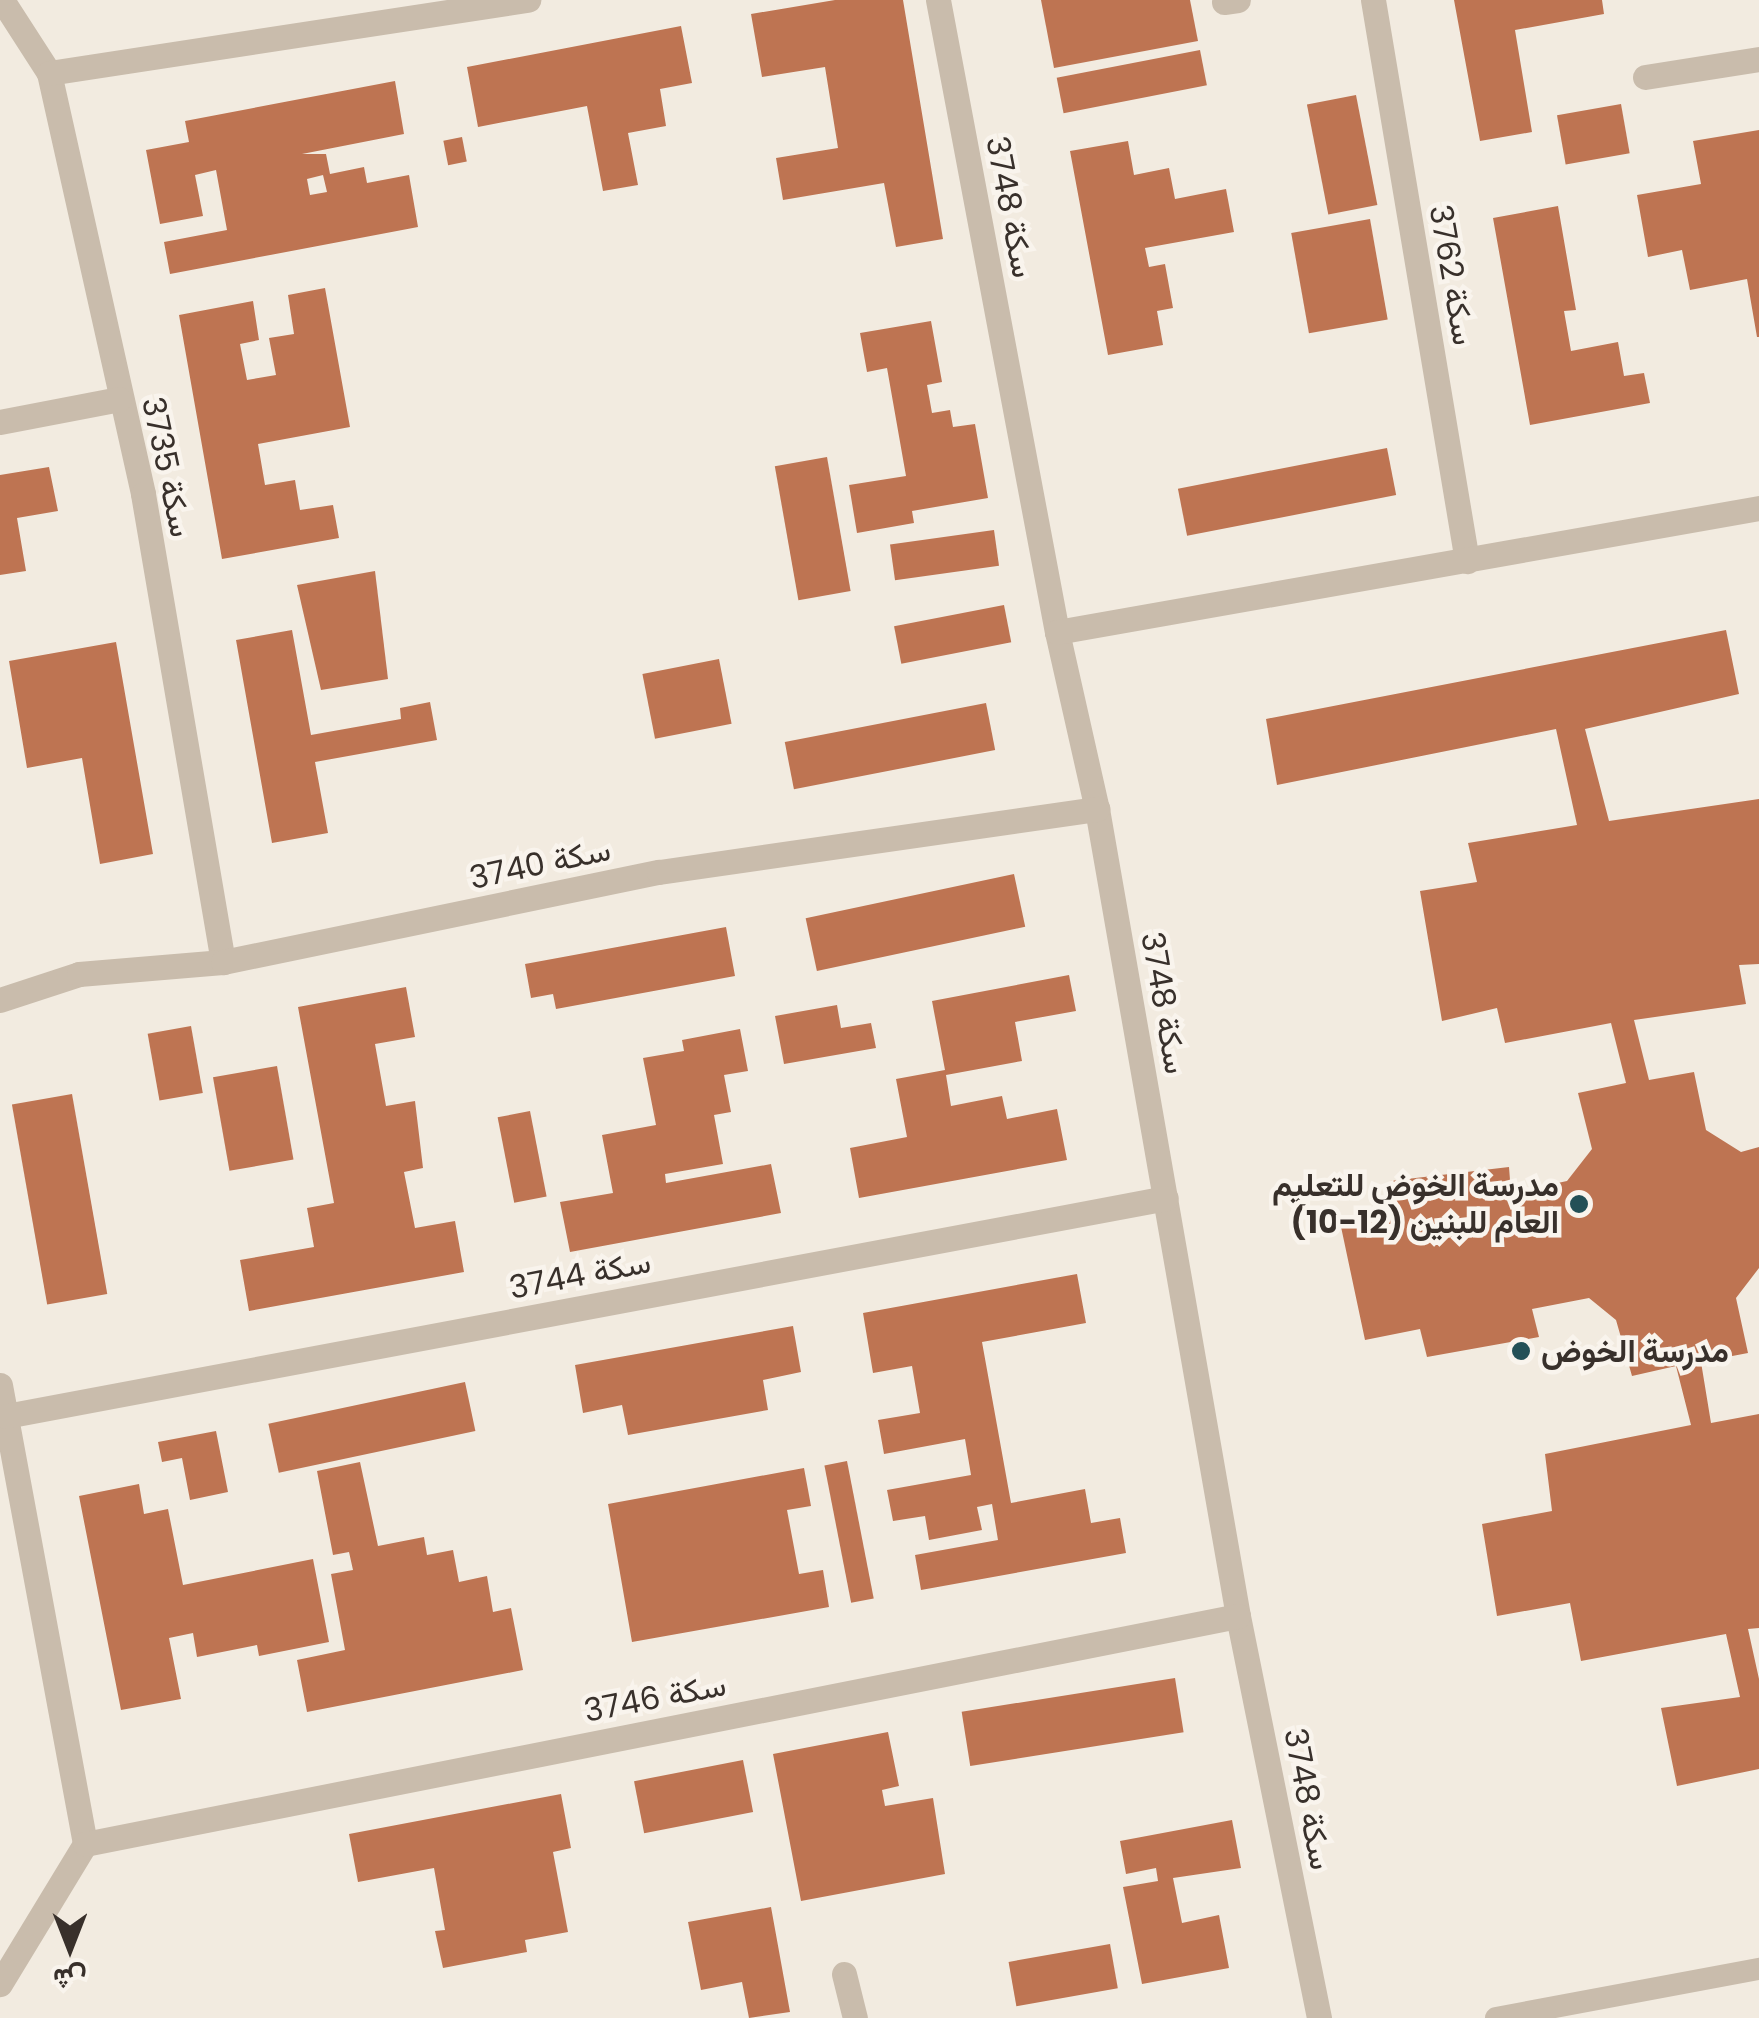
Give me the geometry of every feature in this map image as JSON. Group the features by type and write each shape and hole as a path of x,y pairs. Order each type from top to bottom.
{"street":[{"name":"سكة 3735","path":"2,0 49,73 143,494 223,962"},
{"path":"49,73 528,0"},
{"name":"سكة 3748","path":"938,0 1057,632 1098,809 1238,1616 1319,2018"},
{"name":"سكة 3762","path":"1373,0 1467,561"},
{"path":"1645,77 1759,58"},
{"path":"0,422 119,399"},
{"path":"1057,632 1759,508"},
{"name":"سكة 3740","path":"0,1000 79,974 223,962 659,872 1098,809"},
{"name":"سكة 3744","path":"6,1416 1166,1198"},
{"path":"0,1385 85,1844 0,1984"},
{"name":"سكة 3746","path":"85,1844 1238,1616"},
{"path":"844,1974 855,2018"}],"lane":[{"path":"1496,2018 1759,1969"}],"building":[{"path":"835,0 903,0 943,239 896,247 884,183 783,200 776,158 838,148 825,67 762,77 751,14"},
{"path":"1041,0 1190,0 1198,41 1054,68"},
{"path":"1454,0 1602,0 1604,14 1515,30 1532,132 1480,141"},
{"path":"681,26 692,83 660,89 666,126 628,133 638,185 603,191 587,106 478,127 467,67"},
{"path":"1200,50 1207,85 1064,113 1057,78"},
{"path":"395,81 404,134 302,154 326,154 330,174 364,167 367,183 409,175 418,227 170,274 164,242 227,230 216,170 195,175 203,216 160,224 146,150 189,142 185,121","holes":["323,175 327,192 310,195 307,179"]},
{"path":"1356,95 1377,205 1328,214 1307,105"},
{"path":"1621,104 1630,153 1566,165 1557,115"},
{"path":"1759,130 1757,337 1747,279 1690,290 1682,250 1648,257 1637,195 1701,184 1693,141"},
{"path":"462,137 467,162 448,165 443,141"},
{"path":"1128,141 1134,175 1169,168 1175,199 1226,189 1234,232 1145,248 1149,267 1165,264 1173,308 1157,311 1163,345 1108,355 1070,151"},
{"path":"1558,206 1576,310 1564,311 1571,351 1618,342 1624,376 1644,373 1650,403 1530,425 1493,218"},
{"path":"1370,219 1388,319 1309,333 1291,233"},
{"path":"325,288 350,427 258,444 265,485 295,480 300,510 333,505 339,538 222,559 179,315 253,301 259,340 240,344 247,380 276,375 269,338 294,334 288,295"},
{"path":"931,321 942,382 927,385 932,413 950,410 953,427 975,424 988,498 912,511 914,523 857,533 849,485 906,476 887,368 867,372 860,333"},
{"path":"1387,448 1396,495 1187,536 1178,489"},
{"path":"827,457 851,591 798,600 775,466"},
{"path":"49,467 58,511 17,518 26,571 0,575 0,475"},
{"path":"994,530 999,566 895,580 890,545"},
{"path":"375,571 388,679 321,690 297,585"},
{"path":"1004,605 1011,642 901,664 894,626"},
{"path":"292,630 311,735 401,719 400,708 430,702 437,740 315,762 328,833 272,843 236,640"},
{"name":"مدرسة الخوض للتعليم العام للبنين (12-10)","path":"1726,630 1739,694 1585,729 1609,821 1759,799 1759,964 1739,965 1746,1004 1634,1020 1649,1080 1694,1072 1706,1130 1741,1152 1759,1147 1759,1268 1736,1298 1748,1353 1701,1362 1711,1423 1759,1414 1759,1628 1748,1629 1759,1679 1759,1769 1677,1786 1661,1708 1740,1697 1726,1634 1581,1661 1570,1603 1497,1616 1482,1524 1552,1511 1545,1454 1691,1425 1676,1366 1632,1376 1616,1320 1589,1298 1532,1309 1539,1337 1427,1357 1420,1329 1365,1340 1340,1222 1402,1215 1390,1181 1509,1167 1511,1193 1567,1181 1592,1149 1578,1093 1626,1083 1611,1023 1505,1043 1497,1008 1442,1021 1420,891 1477,882 1468,843 1577,825 1556,729 1277,785 1266,719"},
{"path":"116,642 153,854 100,864 82,758 27,768 9,661"},
{"path":"719,659 732,724 655,739 642,674"},
{"path":"986,703 995,750 794,789 785,742"},
{"path":"1014,874 1025,927 817,971 806,918"},
{"path":"726,927 735,976 556,1009 553,994 531,998 525,964"},
{"path":"1069,975 1076,1011 1015,1022 1022,1061 946,1075 951,1106 1002,1096 1007,1119 1057,1109 1067,1160 859,1198 850,1148 907,1137 896,1079 945,1070 932,1001"},
{"path":"406,987 415,1037 375,1044 386,1106 415,1101 423,1168 404,1172 415,1228 455,1221 464,1272 249,1311 240,1260 314,1247 307,1208 334,1203 298,1007"},
{"path":"837,1005 841,1028 871,1023 876,1048 784,1064 775,1016"},
{"path":"191,1026 203,1093 159,1101 148,1034"},
{"path":"740,1029 748,1071 724,1075 731,1112 714,1115 723,1164 665,1174 666,1183 771,1164 781,1213 570,1252 560,1202 613,1193 602,1135 656,1125 643,1058 684,1051 682,1040"},
{"path":"277,1066 293,1160 229,1171 213,1077"},
{"path":"72,1094 107,1294 47,1305 12,1105"},
{"path":"530,1111 547,1196 514,1203 498,1117"},
{"path":"1077,1274 1086,1323 982,1342 1011,1503 1085,1489 1091,1523 1120,1518 1126,1553 921,1590 915,1555 998,1540 992,1504 977,1507 982,1530 929,1540 925,1516 893,1521 887,1490 971,1475 965,1439 884,1454 878,1420 920,1413 912,1366 873,1373 863,1313"},
{"path":"793,1326 801,1372 763,1380 768,1410 628,1435 622,1405 583,1413 575,1365"},
{"path":"465,1382 475,1431 279,1473 268,1424"},
{"path":"216,1431 228,1492 190,1500 182,1458 162,1462 158,1442"},
{"path":"847,1461 874,1598 851,1603 824,1465"},
{"path":"360,1462 378,1546 424,1537 427,1555 453,1550 459,1582 487,1576 493,1612 511,1608 523,1670 307,1712 297,1660 345,1650 331,1574 353,1570 349,1552 333,1555 317,1471"},
{"path":"804,1468 811,1506 787,1510 799,1574 823,1570 829,1607 632,1642 608,1504"},
{"path":"139,1484 144,1514 168,1509 183,1585 313,1559 329,1642 259,1656 257,1645 197,1657 193,1633 169,1638 181,1699 121,1710 79,1496"},
{"path":"1175,1678 1184,1732 970,1766 962,1712"},
{"path":"888,1732 899,1786 882,1790 885,1806 933,1798 945,1874 801,1901 773,1754"},
{"path":"743,1760 753,1812 644,1833 634,1781"},
{"path":"561,1794 571,1848 553,1852 568,1932 525,1940 527,1952 443,1968 435,1931 445,1930 434,1868 358,1882 349,1834"},
{"path":"1232,1820 1241,1868 1173,1878 1182,1923 1219,1915 1229,1968 1142,1984 1123,1887 1158,1881 1156,1868 1126,1874 1120,1841"},
{"path":"771,1907 790,2012 749,2018 742,1982 701,1990 688,1922"},
{"path":"1110,1944 1118,1988 1016,2006 1009,1962"}],"place":[{"name":"مدرسة الخوض للتعليم العام للبنين (12-10)","path":"1579,1204"},
{"name":"مدرسة الخوض","path":"1521,1351"}]}
